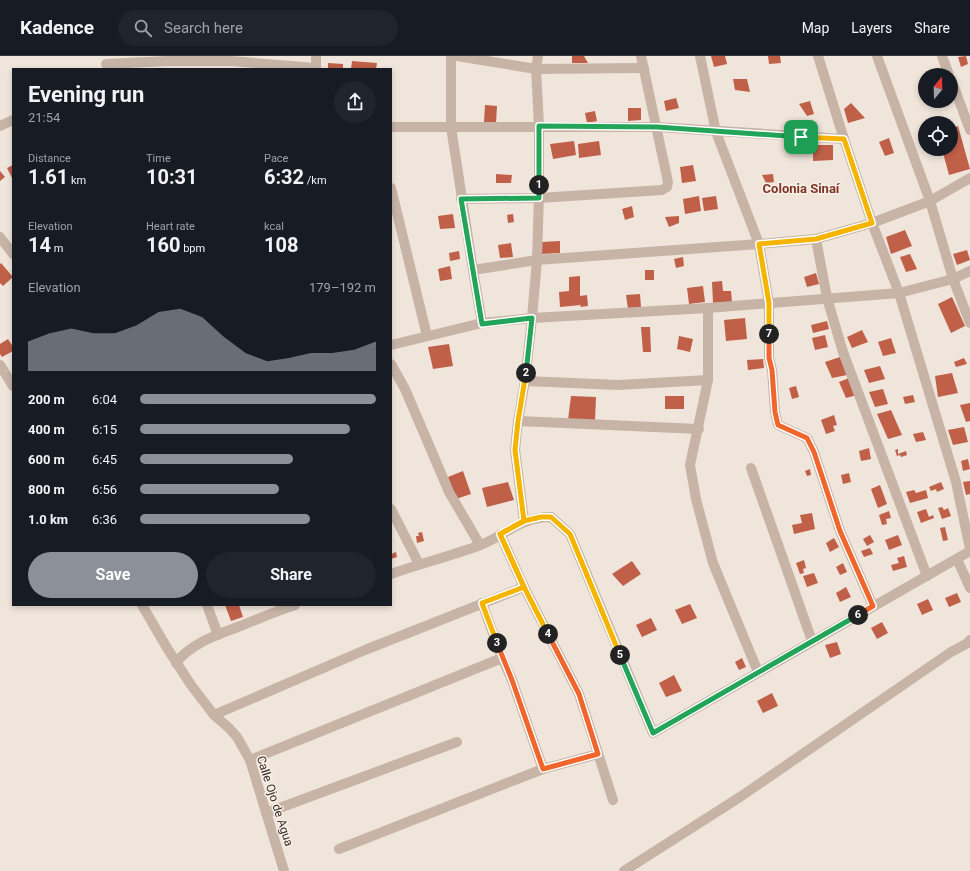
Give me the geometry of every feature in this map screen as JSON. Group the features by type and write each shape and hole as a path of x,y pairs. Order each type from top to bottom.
{"street":[{"path":"106,63 169,65 231,62 316,68 316,56"},
{"path":"451,56 451,127 461,199 482,324"},
{"path":"457,56 536,69 644,68"},
{"path":"524,521 515,450 525,381 537,260 539,126 536,69 538,56"},
{"path":"461,199 539,198 662,190 666,187 668,182 641,56"},
{"path":"700,56 716,132 759,244 769,303 769,358 772,370 775,412 778,425 807,438 814,452 840,531 873,606"},
{"path":"392,574 480,545 524,521 541,517 551,517 570,534 653,733 957,559 970,550 956,482 900,293 872,223 818,56"},
{"path":"877,56 930,201 953,279 970,323"},
{"path":"942,56 946,68"},
{"path":"958,98 970,130"},
{"path":"0,126 12,120"},
{"path":"392,127 657,127 716,132 844,139"},
{"path":"473,270 537,260 816,239 872,223 930,201 970,178"},
{"path":"392,192 427,336"},
{"path":"0,237 12,253"},
{"path":"816,239 827,298 843,352 927,576"},
{"path":"392,345 482,324 532,318 708,308 900,293 953,279 970,271"},
{"path":"708,308 708,380 699,429 690,465 696,499 713,563 758,672"},
{"path":"0,365 12,384"},
{"path":"392,366 405,389 449,492 480,545"},
{"path":"525,381 618,384 708,380"},
{"path":"518,421 699,429"},
{"path":"751,468 812,642"},
{"path":"392,511 419,564"},
{"path":"500,534 524,587 579,694 613,800"},
{"path":"957,559 970,588"},
{"path":"214,715 365,650 524,587"},
{"path":"482,603 502,658 512,680 543,769"},
{"name":"Calle Ojo de Agua","path":"143,606 176,663 191,685 214,715 229,728 237,738 250,760 284,871"},
{"path":"207,606 218,635"},
{"path":"176,663 182,655 193,647 280,607"},
{"path":"624,871 740,797 951,652 968,643 970,640"},
{"path":"250,760 502,658"},
{"path":"266,813 457,742"},
{"path":"339,849 543,769 598,754"}],"building":[{"path":"572,56 584,56 588,63 572,63"},
{"path":"711,56 725,56 727,64 714,67"},
{"path":"768,56 780,56 781,63 769,64"},
{"path":"966,56 968,64 961,67 958,57"},
{"path":"352,61 377,63 376,68 351,68"},
{"path":"328,63 343,64 343,68 328,68"},
{"path":"733,79 747,79 750,92 735,90"},
{"path":"676,98 679,108 666,111 664,101"},
{"path":"810,101 814,114 807,116 799,104"},
{"path":"851,103 865,118 848,123 844,109"},
{"path":"485,105 497,106 496,123 484,122"},
{"path":"628,108 641,108 641,120 628,121"},
{"path":"595,111 597,121 587,123 585,113"},
{"path":"958,126 970,169 949,175 944,156 958,156"},
{"path":"889,138 894,153 885,156 879,142"},
{"path":"574,141 576,155 553,159 550,144"},
{"path":"599,141 601,155 579,158 578,144"},
{"path":"813,145 833,145 833,160 813,161"},
{"path":"693,165 696,181 682,183 680,167"},
{"path":"12,166 12,178 7,168"},
{"path":"0,171 5,177 0,181"},
{"path":"496,174 512,175 511,183 496,183"},
{"path":"773,174 774,182 766,183 762,175"},
{"path":"699,196 701,211 685,214 683,199"},
{"path":"716,196 718,209 704,211 702,198"},
{"path":"632,206 634,217 625,220 622,209"},
{"path":"453,214 455,228 440,229 438,216"},
{"path":"513,214 514,222 508,223 507,215"},
{"path":"679,216 679,223 669,227 665,217"},
{"path":"905,230 912,246 891,254 886,237"},
{"path":"560,241 560,253 542,254 542,242"},
{"path":"511,243 513,257 500,258 498,245"},
{"path":"967,250 970,260 957,265 953,254"},
{"path":"459,251 460,259 450,261 449,253"},
{"path":"910,254 917,269 906,272 900,257"},
{"path":"683,257 684,266 676,268 674,259"},
{"path":"1,263 12,276 12,278 3,286 0,283"},
{"path":"450,266 452,279 440,281 438,269"},
{"path":"645,270 654,270 654,280 645,280"},
{"path":"816,273 819,284 807,287 804,277"},
{"path":"580,276 580,296 587,295 588,306 580,307 581,305 560,307 559,292 569,291 569,277"},
{"path":"722,281 723,291 731,291 732,302 713,303 712,282"},
{"path":"703,286 705,302 689,304 687,288"},
{"path":"640,294 641,307 628,309 626,295"},
{"path":"952,297 965,326 951,333 938,304"},
{"path":"745,318 747,339 726,341 724,320"},
{"path":"827,321 829,329 813,333 811,325"},
{"path":"641,327 650,327 651,352 643,352"},
{"path":"862,330 868,342 852,348 847,337"},
{"path":"825,335 828,347 815,350 812,338"},
{"path":"679,336 693,339 690,352 677,349"},
{"path":"891,338 896,353 883,356 878,342"},
{"path":"8,339 12,345 12,352 2,357 0,354 0,344"},
{"path":"449,344 453,366 433,369 428,347"},
{"path":"840,357 847,375 832,378 825,362"},
{"path":"964,358 967,364 956,367 954,362"},
{"path":"763,359 764,368 748,370 747,360"},
{"path":"880,366 885,379 869,383 864,370"},
{"path":"952,373 958,393 938,397 935,376"},
{"path":"849,378 857,395 846,398 839,382"},
{"path":"796,386 799,397 792,399 789,388"},
{"path":"883,389 888,404 875,407 869,392"},
{"path":"913,395 915,402 905,404 903,397"},
{"path":"571,396 596,397 595,421 568,420"},
{"path":"665,396 684,396 684,409 665,409"},
{"path":"970,403 970,421 966,422 960,405"},
{"path":"891,410 902,435 888,439 877,414"},
{"path":"834,415 837,425 833,426 835,431 826,434 821,420"},
{"path":"964,427 968,442 953,445 948,430"},
{"path":"923,432 926,440 916,442 913,434"},
{"path":"869,448 871,459 861,461 859,451"},
{"path":"898,449 898,454 906,451 907,455 901,457 900,455 897,456 895,450"},
{"path":"968,459 970,469 963,471 961,461"},
{"path":"810,469 811,475 807,476 805,471"},
{"path":"463,471 471,494 456,499 448,477"},
{"path":"849,473 851,482 843,484 841,475"},
{"path":"970,481 970,494 966,495 963,482"},
{"path":"508,482 514,500 487,507 482,488"},
{"path":"941,482 944,489 937,492 936,489 931,491 929,487"},
{"path":"880,485 887,504 878,508 871,489"},
{"path":"914,490 916,493 926,490 928,498 910,503 906,492"},
{"path":"942,507 944,510 948,508 951,516 942,519 938,508"},
{"path":"926,509 929,517 933,515 934,518 921,523 917,512"},
{"path":"889,511 891,518 886,519 887,524 882,525 879,515"},
{"path":"812,513 815,529 794,534 792,525 802,523 800,515"},
{"path":"945,527 948,540 943,541 940,528"},
{"path":"422,532 424,541 417,543 416,536 419,536 418,533"},
{"path":"870,535 874,542 867,546 863,539"},
{"path":"898,535 902,545 889,550 885,540"},
{"path":"834,538 839,547 830,552 826,543"},
{"path":"870,548 873,554 864,557 861,551"},
{"path":"396,552 397,557 392,559 392,554"},
{"path":"904,556 907,567 893,571 891,565 899,563 897,558"},
{"path":"804,560 806,568 803,569 804,573 800,574 796,563"},
{"path":"632,561 641,574 623,586 612,574"},
{"path":"843,563 847,572 840,575 836,567"},
{"path":"814,573 818,583 807,587 803,576"},
{"path":"846,587 851,597 840,602 836,593"},
{"path":"957,593 961,602 949,607 945,598"},
{"path":"928,599 933,610 922,615 917,604"},
{"path":"690,604 697,618 682,624 675,610"},
{"path":"225,606 239,606 243,617 231,621"},
{"path":"651,618 657,630 642,637 636,625"},
{"path":"882,622 888,633 877,639 871,628"},
{"path":"837,642 841,654 830,658 825,645"},
{"path":"742,658 746,667 739,670 735,662"},
{"path":"674,675 682,691 666,697 659,683"},
{"path":"772,693 778,706 763,713 757,701"}],"district":[{"name":"Colonia Sinaí","path":"801,188"}],"route":[{"path":"801,137 657,127 539,126 539,198 461,199 482,324 532,318 515,450 524,521 500,534 524,587 482,603 502,658 512,680 543,769 598,754 579,694 524,587 500,534 524,521 541,517 551,517 570,534 653,733 873,606 840,531 814,452 807,438 778,425 775,412 772,370 769,358 769,303 759,244 816,239 872,223 844,139 801,137"}]}
